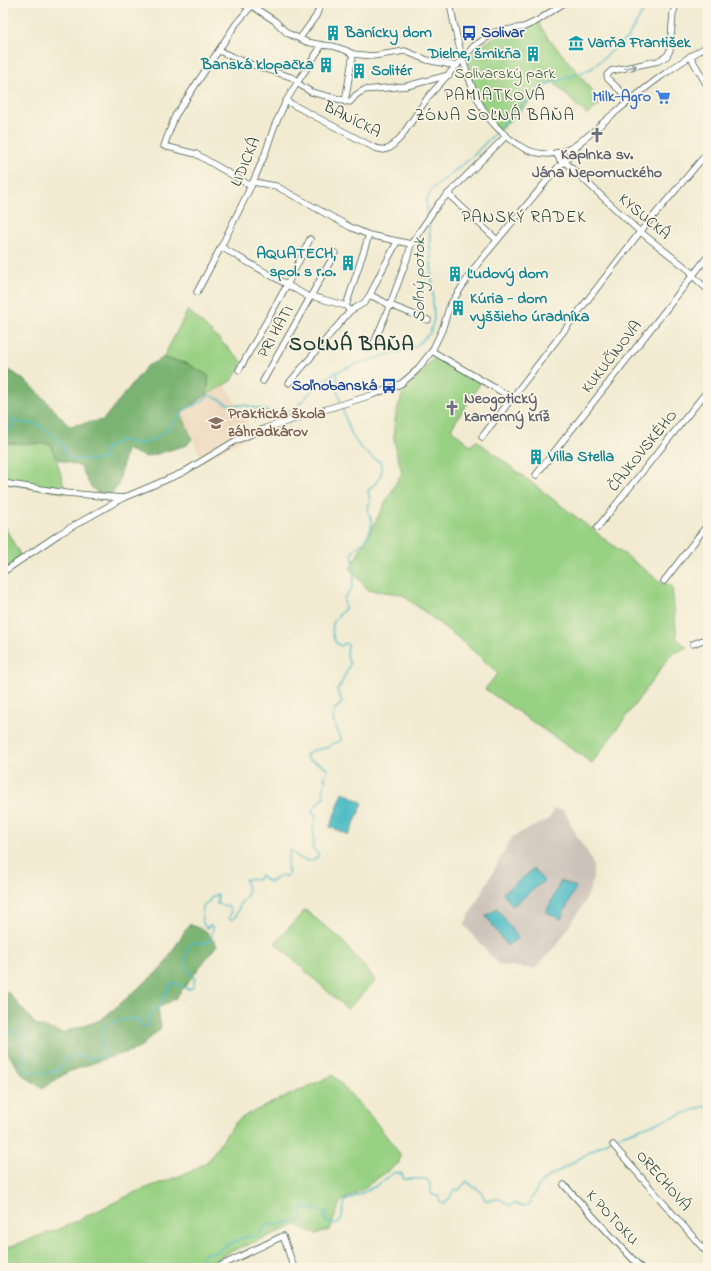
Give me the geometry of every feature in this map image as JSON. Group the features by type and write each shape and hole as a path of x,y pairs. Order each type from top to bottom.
{"street":[{"path":"241,3 252,6 276,21 287,33 322,45 334,46 353,54 373,56 405,51 427,60 457,66"},
{"path":"300,38 316,16 321,3"},
{"path":"450,3 463,59 478,98 492,122 504,134 524,149 532,152 547,154 559,152 572,147 656,78 708,46"},
{"name":"BANÍCKA","path":"286,101 375,148 384,150 390,148 401,137 428,97 474,46 496,32 524,27 537,21 564,3"},
{"path":"630,100 608,79 608,75 611,71 658,62 667,56 670,50 673,13 677,3"},
{"path":"252,6 236,24 175,116 164,146 196,154 252,184 276,186 350,228 369,235 411,244"},
{"name":"LIDICKÁ","path":"197,292 221,247 266,154 274,127 286,101 322,45"},
{"path":"219,51 250,64 291,77 311,92 345,102 350,102 356,94 364,90 407,86 449,75"},
{"path":"345,102 353,54"},
{"path":"690,56 708,87"},
{"path":"372,345 390,305 411,244 430,216 448,194 504,134"},
{"path":"3,572 58,534 123,498 187,471 236,441 266,428 372,396 396,386 416,371 432,351 442,330 450,304 475,266 565,162 582,140"},
{"path":"559,152 565,162"},
{"path":"482,437 640,232 708,152"},
{"name":"KYSUCKÁ","path":"565,162 640,232 689,270 708,290"},
{"path":"448,194 497,240"},
{"path":"350,311 346,306 369,235"},
{"name":"PRI HATI","path":"239,370 287,285 310,239"},
{"path":"289,383 350,311 364,304 397,242"},
{"name":"PRI HATI","path":"221,247 307,296 346,306"},
{"name":"PRI HATI","path":"263,381 335,254"},
{"name":"KUKUČÍNOVA","path":"536,475 708,256"},
{"path":"370,295 390,305 428,320"},
{"path":"432,351 512,398"},
{"name":"ČAJKOVSKÉHO","path":"597,528 708,390"},
{"path":"3,484 86,495 123,498"},
{"path":"664,581 708,524"},
{"path":"693,644 708,638"},
{"name":"ORECHOVÁ","path":"613,1144 708,1254"},
{"name":"K POTOKU","path":"564,1185 641,1268"},
{"path":"216,1268 283,1236 294,1268"}],"shaded area":[{"name":"Praktická škola záhradkárov","path":"225,385 254,434 240,440 203,462 181,412"},
{"path":"554,809 564,810 578,838 590,856 593,866 593,877 588,896 559,942 535,969 499,965 464,925 512,837 549,819"}],"green space":[{"name":"Solivarský park","path":"537,21 549,39 575,69 601,103 587,115 552,81 499,131 480,113 468,83 468,65 470,58 475,51 494,37"},
{"path":"188,310 243,362 232,380 207,395 209,376 186,363 163,358"},
{"path":"435,356 481,382 451,429 471,446 476,440 662,583 672,586 677,639 687,647 671,655 592,763 485,689 498,673 461,640 401,594 368,590 350,569 402,472 394,439 394,426 397,410 403,393"},
{"path":"163,358 186,363 209,376 207,395 181,412 192,439 187,445 146,457 126,449 118,486 109,496 98,493 94,490 88,482 81,467 55,458 51,444 3,443 3,367 22,378 30,385 69,426 103,420 147,366"},
{"path":"3,443 52,444 66,493 3,483"},
{"path":"3,524 22,558 3,572"},
{"path":"305,910 340,938 376,981 347,1009 275,943"},
{"path":"189,924 206,931 217,945 175,999 158,1008 161,1028 138,1049 68,1072 43,1088 24,1076 3,1047 3,991 8,992 36,1025 62,1033 101,1020 163,967"},
{"path":"333,1075 374,1120 400,1154 399,1163 361,1190 340,1202 330,1230 316,1234 296,1225 227,1253 209,1268 3,1268 3,1249 64,1227 138,1191 190,1172 208,1161 238,1120 252,1112"}],"water":[{"path":"343,792 363,803 349,835 330,827"},
{"path":"534,869 544,881 513,906 503,893"},
{"path":"561,881 576,887 561,919 546,912"},
{"path":"497,908 518,938 507,946 486,916"}],"waterway":[{"name":"Soľný potok","path":"500,128 540,87 591,69 628,37 648,3"},
{"name":"Soľný potok","path":"428,216 426,201 432,189 472,157 497,131"},
{"name":"Soľný potok","path":"3,416 16,422 36,424 51,433 62,443 66,455 70,459 99,460 104,458 105,449 121,440 137,444 150,442 168,429 185,410 203,401 208,396 212,396 230,405 245,405 271,412 294,410 318,384 337,372 357,364 415,347 430,333 434,319 429,222"},
{"path":"337,372 337,389 341,402"},
{"path":"3,1036 8,1035 11,1031 18,1032 24,1037 26,1048 22,1063 26,1073 56,1072 61,1069 64,1059 81,1055 86,1059 100,1057 106,1051 102,1043 103,1028 105,1025 125,1019 133,1019 140,1020 140,1024 142,1026 147,1026 149,1015 159,1007 172,983 188,989 193,987 195,979 186,966 185,958 191,943 206,943 211,940 213,928 210,925 207,928 203,924 202,916 203,907 212,897 218,894 217,904 228,906 231,912 229,918 232,920 236,916 240,903 247,896 248,887 245,880 246,879 257,880 261,875 270,882 282,875 286,877 289,872 287,869 290,850 298,857 305,860 312,861 318,857 318,854 313,849 313,830 316,817 312,809 324,798 323,787 326,780 324,779 328,769 321,764 309,760 306,755 311,751 329,747 331,744 341,740 334,724 333,712 342,702 337,689 340,686 350,664 347,656 348,645 345,643 341,646 336,642 333,636 333,625 336,618 345,609 344,598 352,588 355,571 352,555 354,550 365,541 371,528 372,521 368,512 370,500 368,491 377,481 382,471 380,462 364,451 354,439 347,424 342,406"},
{"path":"3,433 9,430 16,422"},
{"path":"195,1268 206,1253 217,1252 225,1245 241,1238 256,1236 266,1225 275,1225 301,1220 303,1217 302,1208 304,1206 314,1210 324,1211 327,1213 324,1217 327,1222 336,1224 341,1220 345,1201 376,1186 395,1172 402,1174 404,1179 426,1179 430,1183 432,1195 438,1196 440,1201 444,1204 454,1190 459,1190 467,1181 481,1191 485,1200 500,1199 511,1206 514,1203 521,1206 526,1206 531,1203 530,1201 541,1182 613,1138 708,1105"}],"place":[{"name":"Banícky dom","path":"333,33"},
{"name":"Solivar","path":"469,33"},
{"name":"Varňa František","path":"576,43"},
{"name":"Dielne, šmikňa","path":"533,54"},
{"name":"Banská klopačka","path":"326,65"},
{"name":"Solitér","path":"359,71"},
{"name":"Milk-Agro","path":"663,97"},
{"name":"Kaplnka sv. Jána Nepomuckého","path":"597,135"},
{"name":"AQUATECH, spol. s r.o.","path":"348,263"},
{"name":"Ľudový dom","path":"455,274"},
{"name":"Kúria - dom vyššieho úradníka","path":"458,308"},
{"name":"Soľnobanská","path":"389,386"},
{"name":"Neogotický kamenný kríž","path":"452,408"},
{"name":"Praktická škola záhradkárov","path":"216,423"},
{"name":"Villa Stella","path":"536,457"}],"district":[{"name":"PAMIATKOVÁ ZÓNA SOĽNÁ BAŇA","path":"495,105"},
{"name":"PANSKÝ RADEK","path":"524,217"},
{"name":"SOĽNÁ BAŇA","path":"352,345"}]}
